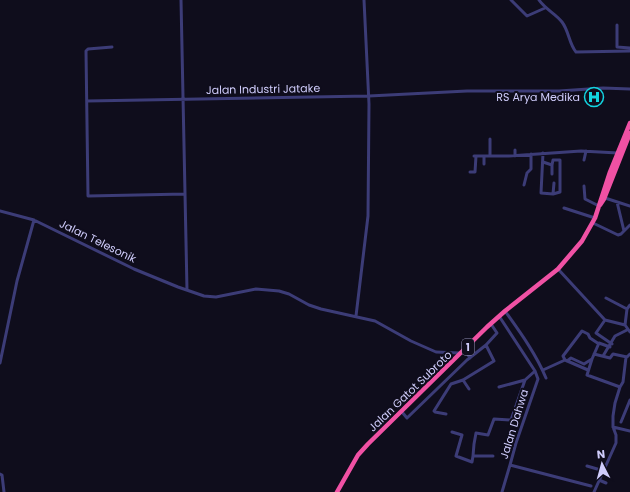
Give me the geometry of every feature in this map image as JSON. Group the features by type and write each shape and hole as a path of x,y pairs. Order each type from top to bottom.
{"highway":[{"name":"Jalan Gatot Subroto","path":"337,492 358,456 491,324 558,268 577,248 594,220 600,198 630,123"},
{"name":"Jalan Gatot Subroto","path":"599,206 605,198 630,133"}],"street":[{"path":"181,0 187,290"},
{"path":"356,316 368,216 369,96 364,0"},
{"path":"511,0 527,16 544,8"},
{"path":"539,0 544,8 562,21 576,52 630,51"},
{"path":"617,25 617,47 630,48"},
{"path":"112,47 86,50 88,196 186,194"},
{"name":"Jalan Industri Jatake","path":"87,101 369,96 465,91 603,88 630,89"},
{"path":"490,139 490,156"},
{"path":"625,146 630,148"},
{"path":"515,150 515,156"},
{"path":"470,172 475,172 475,156 515,156 586,151 618,153"},
{"path":"584,160 586,151"},
{"path":"543,153 540,193 552,195 560,192 560,160 553,160 552,174"},
{"path":"524,185 527,173 531,169 531,154"},
{"path":"484,156 484,164"},
{"path":"543,162 552,165"},
{"path":"553,194 554,183"},
{"path":"584,186 585,199 599,206"},
{"path":"605,198 630,206"},
{"path":"617,202 624,231"},
{"path":"564,208 594,220 616,235 620,235 630,225"},
{"name":"Jalan Telesonik","path":"0,211 34,220 134,269 187,290 210,297 256,289 279,291 289,294 309,305 318,308 381,323 411,341 433,351 450,353 463,351"},
{"path":"0,364 17,281 34,220"},
{"path":"558,268 605,320 625,325"},
{"path":"606,298 627,309"},
{"path":"603,356 617,335 629,331 625,325 627,309 630,305"},
{"path":"505,311 523,337 543,370 546,378"},
{"path":"498,387 524,380 535,371 500,316"},
{"path":"605,320 596,333 611,345"},
{"path":"402,412 407,418 470,358 486,345 497,333 491,324"},
{"path":"588,370 566,361 563,356 582,331 588,334 590,338 599,344 611,345"},
{"path":"599,344 588,370 588,376 620,387"},
{"path":"446,414 434,411 451,384 463,380 494,361 486,345"},
{"path":"463,351 470,358"},
{"path":"594,354 610,358 614,354 626,357"},
{"path":"594,492 616,443 614,411 620,387 623,382 626,357 630,354"},
{"path":"543,370 571,358 584,364 592,359"},
{"path":"625,364 630,366"},
{"name":"Jalan Dahwa","path":"535,371 538,379 510,465 592,486"},
{"path":"463,380 469,389"},
{"path":"452,432 462,435 456,456 472,462 476,433 488,435 494,419 508,421 512,419 524,380"},
{"path":"621,422 630,400"},
{"path":"614,427 630,431"},
{"path":"473,456 493,456"},
{"path":"502,492 510,465"},
{"path":"587,466 604,471"},
{"path":"0,474 2,475 4,492"},
{"path":"599,480 606,483"}],"place":[{"name":"RS Arya Medika","path":"594,97"}]}
